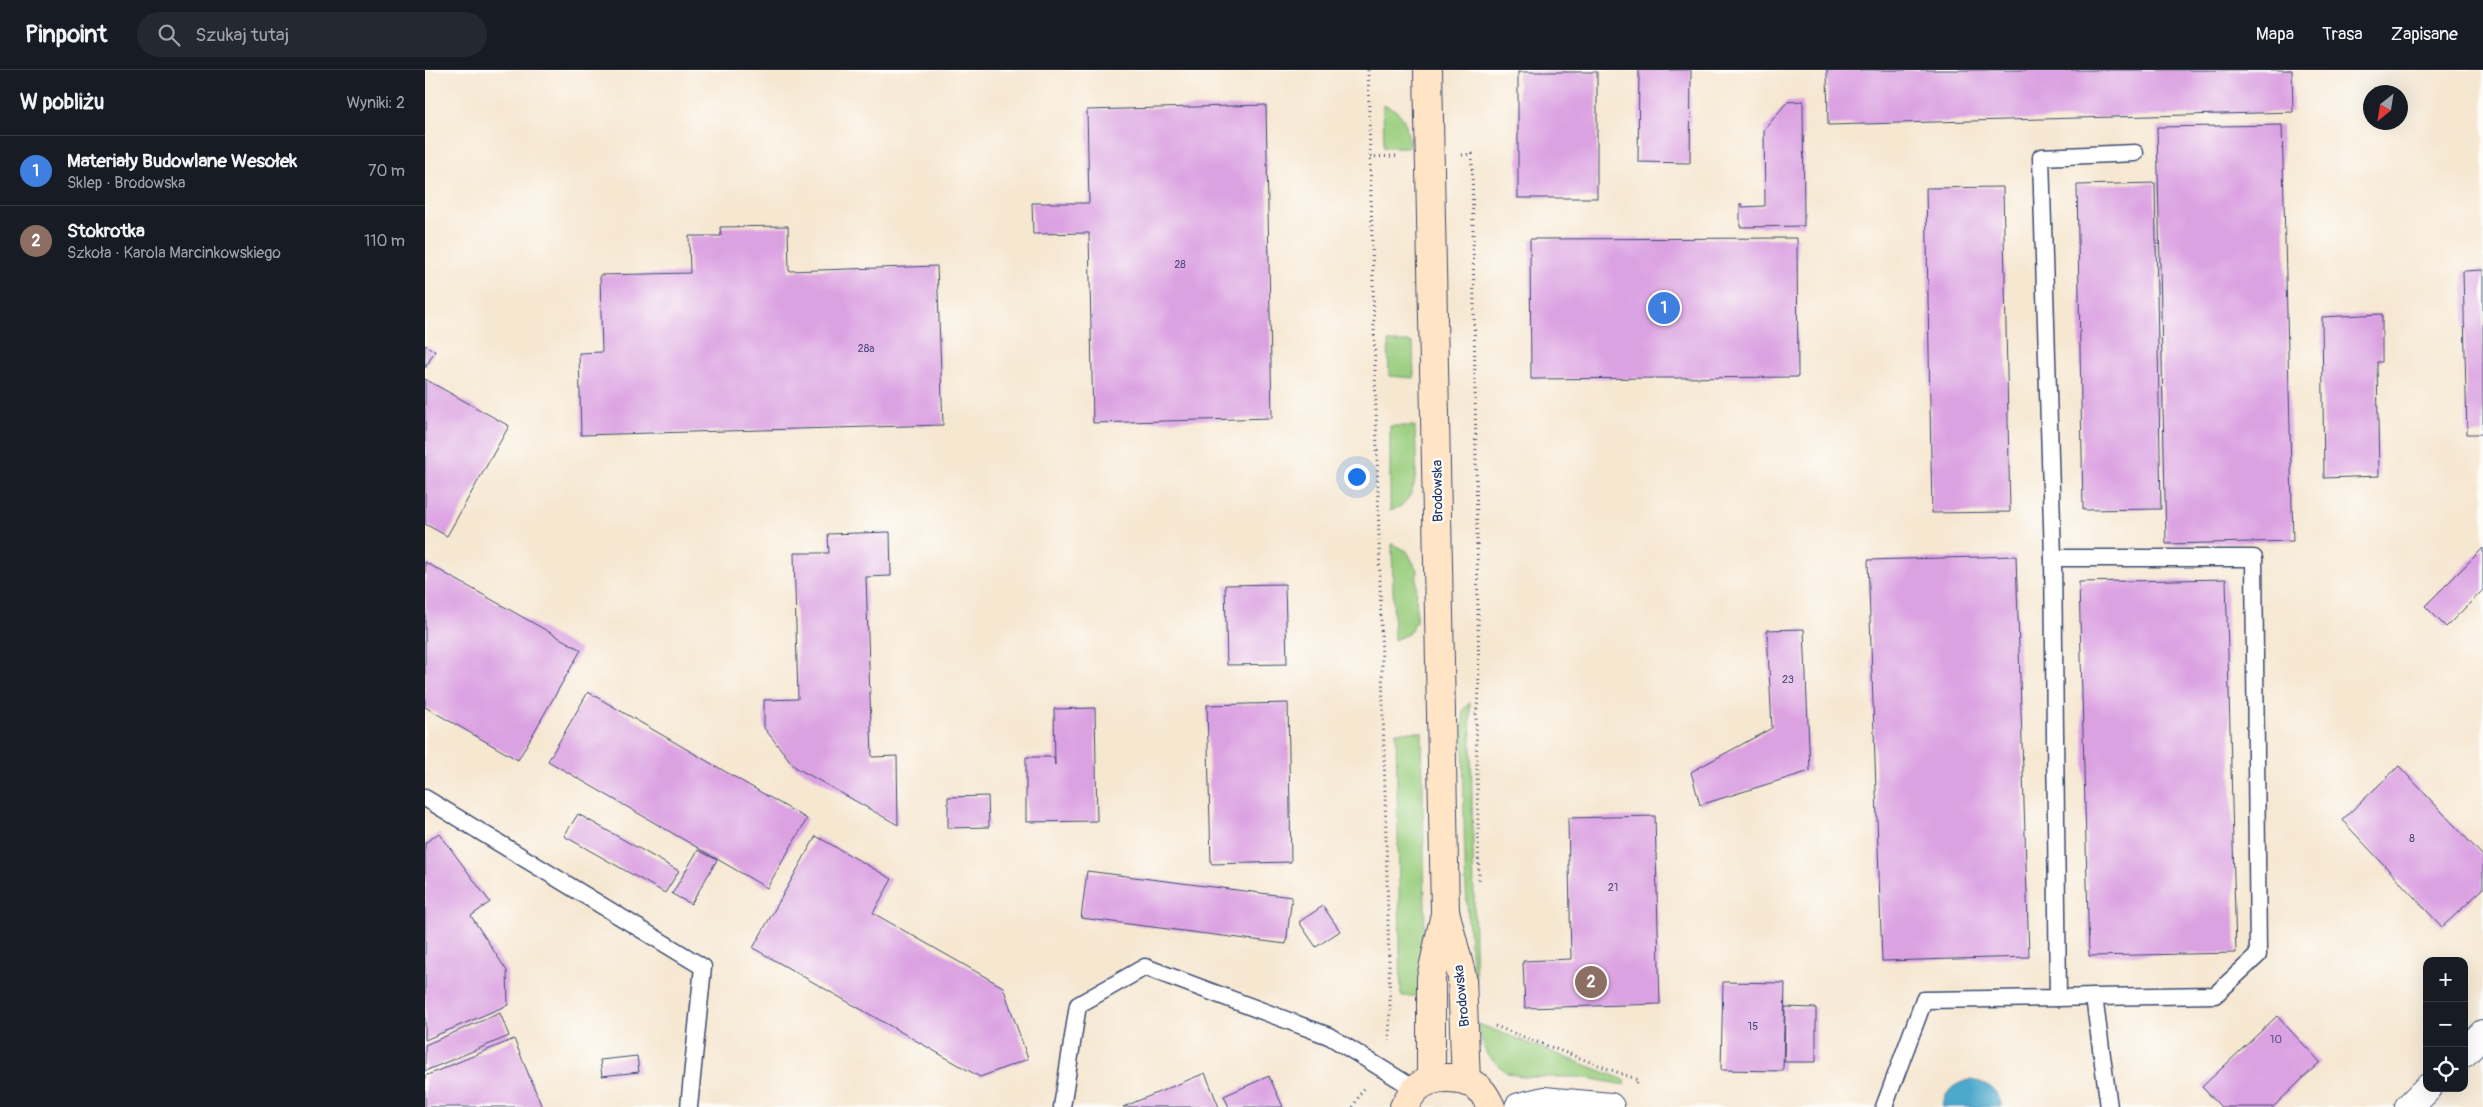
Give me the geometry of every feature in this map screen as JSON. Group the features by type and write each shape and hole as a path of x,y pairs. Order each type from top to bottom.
{"street":[{"name":"Brodowska","path":"1417,1092 1431,978 1445,911 1428,70"},
{"name":"Brodowska","path":"1445,911 1462,977 1466,1082"},
{"path":"2468,1048 2483,1034"},
{"path":"1417,1092 1448,1078 1466,1082 1483,1092 1491,1107"},
{"path":"2409,1107 2424,1092"},
{"path":"1519,1107 1544,1101 1610,1107"}],"lane":[{"path":"2058,998 2053,558 2041,157 2135,153"},
{"path":"1884,1107 1924,1000 2215,995 2258,955 2254,558 2053,558"},
{"path":"425,798 703,967 689,1107"},
{"path":"1062,1107 1078,1005 1145,967 1329,1036 1417,1092"},
{"path":"2094,997 2109,1107"}],"path":[{"path":"1368,70 1390,1006"},
{"path":"1453,155 1472,154 1479,692 1476,716 1479,884"},
{"path":"1370,157 1406,156"},
{"path":"1490,1024 1638,1080 1637,1086"}],"green space":[{"path":"1383,105 1390,107 1401,115 1408,133 1409,147 1384,147"},
{"path":"1388,342 1410,342 1413,344 1414,378 1389,376"},
{"path":"1390,426 1415,426 1416,475 1409,497 1401,506 1390,511"},
{"path":"1392,544 1407,551 1417,570 1416,622 1408,634 1394,640"},
{"path":"1470,702 1476,992 1468,922 1464,816 1463,710"},
{"path":"1396,732 1422,732 1425,912 1419,996 1401,996"},
{"path":"1476,1023 1625,1080 1625,1085 1580,1077 1524,1077 1507,1073 1487,1055"}],"water":[{"path":"1970,1080 1987,1085 1995,1091 2002,1107 1942,1107 1945,1096 1951,1089 1959,1083"}],"building":[{"path":"1639,70 1691,70 1690,163 1638,162"},
{"path":"1827,70 2292,70 2293,112 1828,125"},
{"path":"1518,72 1597,72 1597,198 1518,198"},
{"path":"1803,101 1804,226 1740,227 1740,204 1742,204 1742,207 1765,206 1764,130 1787,102"},
{"path":"1266,105 1272,418 1093,423 1089,233 1033,234 1032,203 1089,203 1087,110"},
{"path":"2282,125 2293,541 2166,544 2157,127"},
{"path":"2155,183 2161,509 2083,510 2077,185"},
{"path":"2003,187 2010,512 1932,513 1926,188"},
{"path":"788,226 789,271 937,266 943,425 581,435 579,353 602,352 600,275 690,273 689,236 721,236 720,227"},
{"path":"1797,238 1798,377 1531,379 1530,239"},
{"path":"2483,270 2483,434 2467,434 2463,271"},
{"path":"2382,314 2382,362 2377,362 2379,476 2324,478 2322,317"},
{"path":"425,345 435,351 425,368"},
{"path":"425,379 509,426 447,536 425,524"},
{"path":"890,532 891,576 866,577 872,757 897,756 898,825 795,767 764,728 764,700 798,699 794,553 829,553 828,534"},
{"path":"2483,548 2483,590 2446,627 2425,606"},
{"path":"2016,556 2029,957 1882,961 1868,560"},
{"path":"425,562 581,650 518,760 425,707"},
{"path":"2226,579 2236,953 2089,956 2079,582"},
{"path":"1285,584 1287,664 1227,665 1225,585"},
{"path":"1804,629 1810,771 1700,805 1691,772 1772,728 1767,630"},
{"path":"588,692 807,819 767,888 548,761"},
{"path":"1288,703 1291,862 1211,864 1207,705"},
{"path":"1095,708 1097,821 1026,822 1026,757 1054,757 1055,765 1054,709"},
{"path":"2399,766 2483,856 2483,889 2442,927 2342,820"},
{"path":"988,796 989,827 948,828 948,797"},
{"path":"578,814 679,871 665,893 564,836"},
{"path":"1655,816 1660,1004 1525,1008 1523,961 1571,959 1568,818"},
{"path":"439,833 490,902 471,916 507,971 508,1005 425,1040 425,843"},
{"path":"816,836 892,879 873,913 1003,987 1028,1059 980,1077 753,948"},
{"path":"698,850 717,860 691,904 672,894"},
{"path":"1087,871 1292,897 1286,944 1081,918"},
{"path":"1323,906 1340,931 1316,947 1299,922"},
{"path":"1723,982 1785,983 1783,1071 1721,1070"},
{"path":"1785,1007 1816,1008 1816,1062 1784,1062"},
{"path":"500,1013 509,1036 425,1071 425,1045"},
{"path":"2277,1016 2320,1062 2273,1107 2221,1107 2202,1087"},
{"path":"514,1039 542,1107 425,1107 425,1076"},
{"path":"637,1056 639,1072 602,1076 600,1060"},
{"path":"1205,1073 1219,1107 1123,1107"},
{"path":"1269,1076 1283,1107 1229,1107 1224,1096"}],"place":[{"name":"Materiały Budowlane Wesołek","path":"1664,308"},
{"name":"Stokrotka","path":"1591,982"}]}
